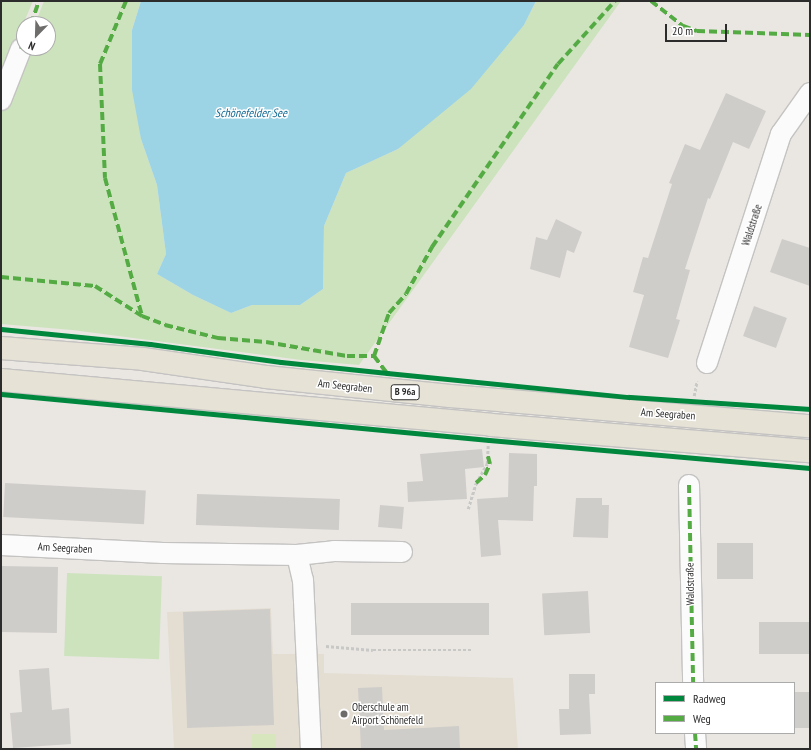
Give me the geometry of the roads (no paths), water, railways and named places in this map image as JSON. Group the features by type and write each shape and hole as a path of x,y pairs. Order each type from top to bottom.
{"main road":[{"name":"Am Seegraben","path":"1,348 143,359 266,377 379,389 573,407 810,426"},
{"name":"B 96a","path":"1,380 686,443 810,452"}],"street":[{"path":"1,100 18,56"},
{"name":"Waldstraße","path":"707,364 781,134 810,93"},
{"name":"Waldstraße","path":"689,485 693,682"},
{"name":"Am Seegraben","path":"1,545 163,553 297,555 334,551 402,552"},
{"path":"297,555 303,580 311,749"},
{"path":"695,734 696,749"}],"water":[{"name":"Schönefelder See","path":"141,1 536,1 524,25 471,89 398,149 346,173 324,226 323,289 300,305 252,305 231,313 193,295 157,274 166,254 157,185 141,139 132,90 132,30"}],"place":[{"name":"Oberschule am Airport Schönefeld","path":"344,714"}]}
